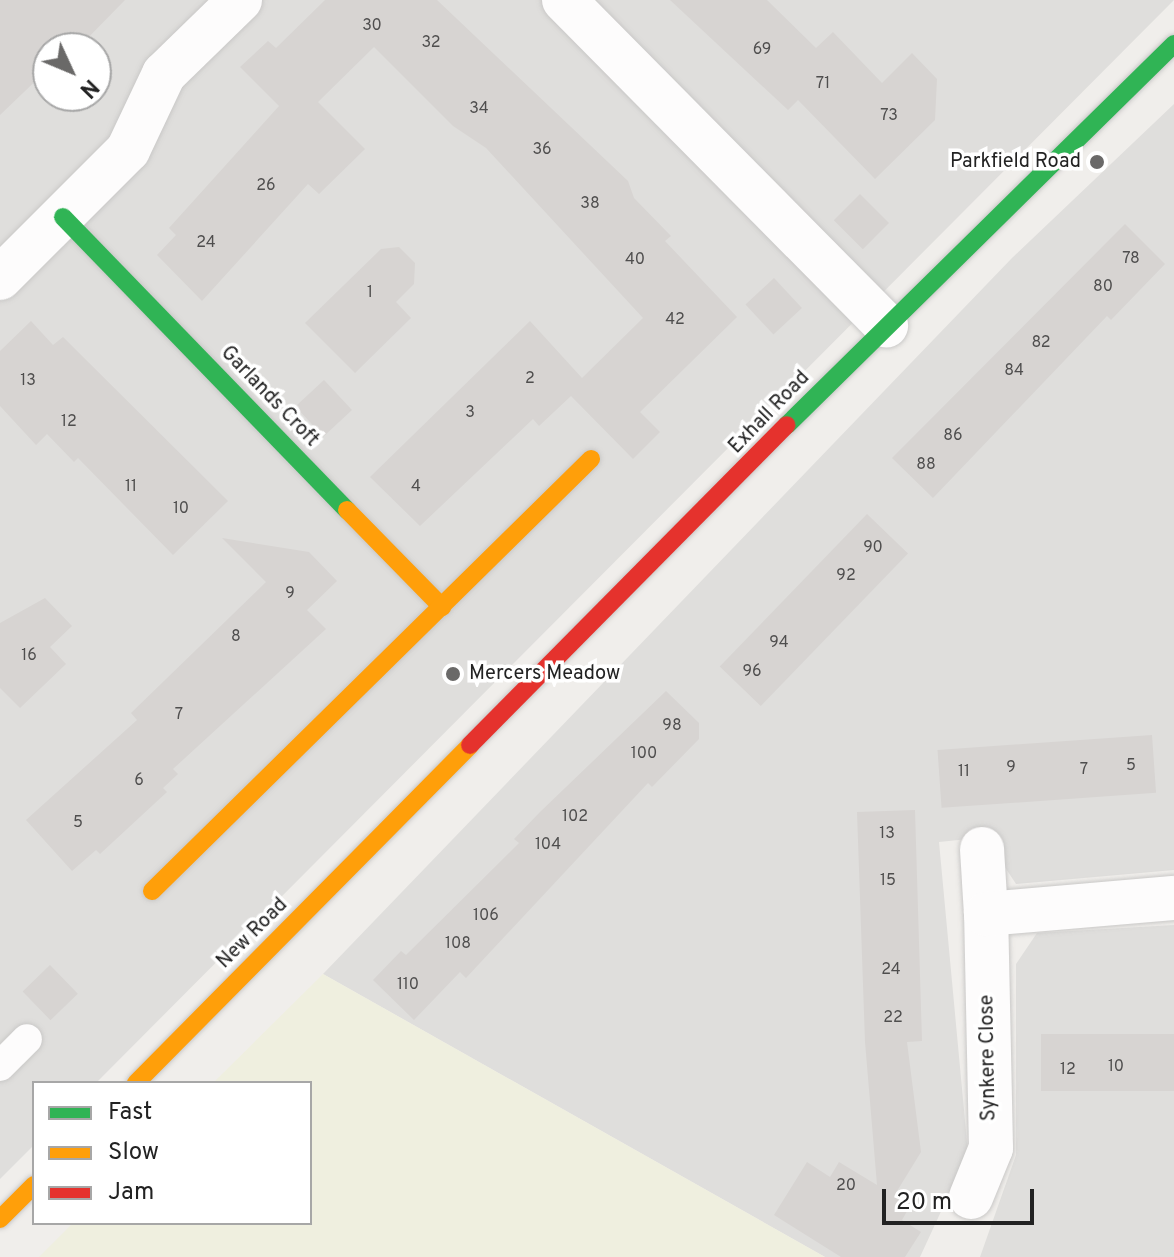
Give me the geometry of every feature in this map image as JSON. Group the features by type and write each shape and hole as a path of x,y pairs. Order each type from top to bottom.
{"street":[{"path":"0,278 128,150 164,74 240,0"},
{"path":"571,2 886,325"},
{"name":"Exhall Road","path":"401,815 886,325 1174,44"},
{"name":"Garlands Croft","path":"63,217 442,607"},
{"path":"152,891 591,459"},
{"name":"New Road","path":"138,1081 401,815"},
{"name":"Synkere Close","path":"971,1197 991,1148 982,849"},
{"path":"986,914 1174,898"},
{"path":"0,1219 32,1187"}],"lane":[{"path":"0,1066 27,1039"}],"shaded area":[{"path":"0,0 1174,0 98,1081 32,1081 32,1147 0,1179"},
{"path":"1174,104 1174,870 1016,884 999,858 997,836 939,842 968,1153 920,1257 825,1257 323,974 1012,258"},
{"path":"1174,925 1174,1257 980,1257 1016,1155 1016,964 1037,933"}],"green space":[{"path":"323,974 825,1257 39,1257 71,1225 312,1225 312,1081 215,1081"}],"building":[{"path":"0,0 125,0 94,32 32,32 32,84 0,115"},
{"path":"325,0 437,0 628,181 634,198 671,236 665,241 737,317 640,412 660,432 633,459 571,396 539,426 533,419 420,526 370,477 530,321 582,378 643,318 486,148 453,126 374,47 318,102 365,149 319,194 308,184 202,301 157,255 176,235 169,228 279,106 240,67 268,41 276,48"},
{"path":"670,0 767,0 816,48 833,32 882,83 912,53 937,79 935,120 875,179 798,100 788,110"},
{"path":"860,194 889,223 863,249 834,220"},
{"path":"1125,224 1165,264 1111,320 1107,316 933,498 892,458"},
{"path":"399,247 415,263 414,284 396,302 411,318 355,373 305,323 381,249"},
{"path":"774,278 802,308 773,335 745,305"},
{"path":"31,321 53,345 63,337 228,501 173,555 78,458 74,462 47,434 36,445 0,406 0,351"},
{"path":"324,380 352,410 323,437 295,407"},
{"path":"867,514 908,554 761,706 720,667"},
{"path":"222,538 309,552 337,581 307,610 326,629 173,769 178,774 163,788 167,792 100,854 96,850 72,871 26,820 137,720 131,713 266,582"},
{"path":"45,598 72,626 50,647 66,664 20,708 0,688 0,623"},
{"path":"666,691 699,723 699,739 652,787 648,783 466,978 460,972 414,1020 373,980 401,951 406,955 519,843 514,839 540,812"},
{"path":"1152,735 1156,793 942,808 938,750"},
{"path":"915,810 922,1041 907,1042 921,1152 894,1196 910,1206 902,1220 921,1232 905,1257 841,1257 774,1215 807,1162 830,1177 839,1162 877,1185 865,1042 857,812"},
{"path":"50,965 78,994 50,1020 23,991"},
{"path":"1041,1034 1174,1034 1174,1091 1041,1091"}],"traffic: fast":[{"path":"787,425 1174,44"},
{"path":"63,217 347,510"}],"traffic: slow":[{"path":"152,891 591,459"},
{"path":"347,510 442,607"},
{"path":"138,1081 470,745"},
{"path":"0,1219 32,1187"}],"traffic: jam":[{"path":"470,745 787,425"}],"place":[{"name":"Parkfield Road","path":"1097,162"},
{"name":"Mercers Meadow","path":"453,674"}]}
